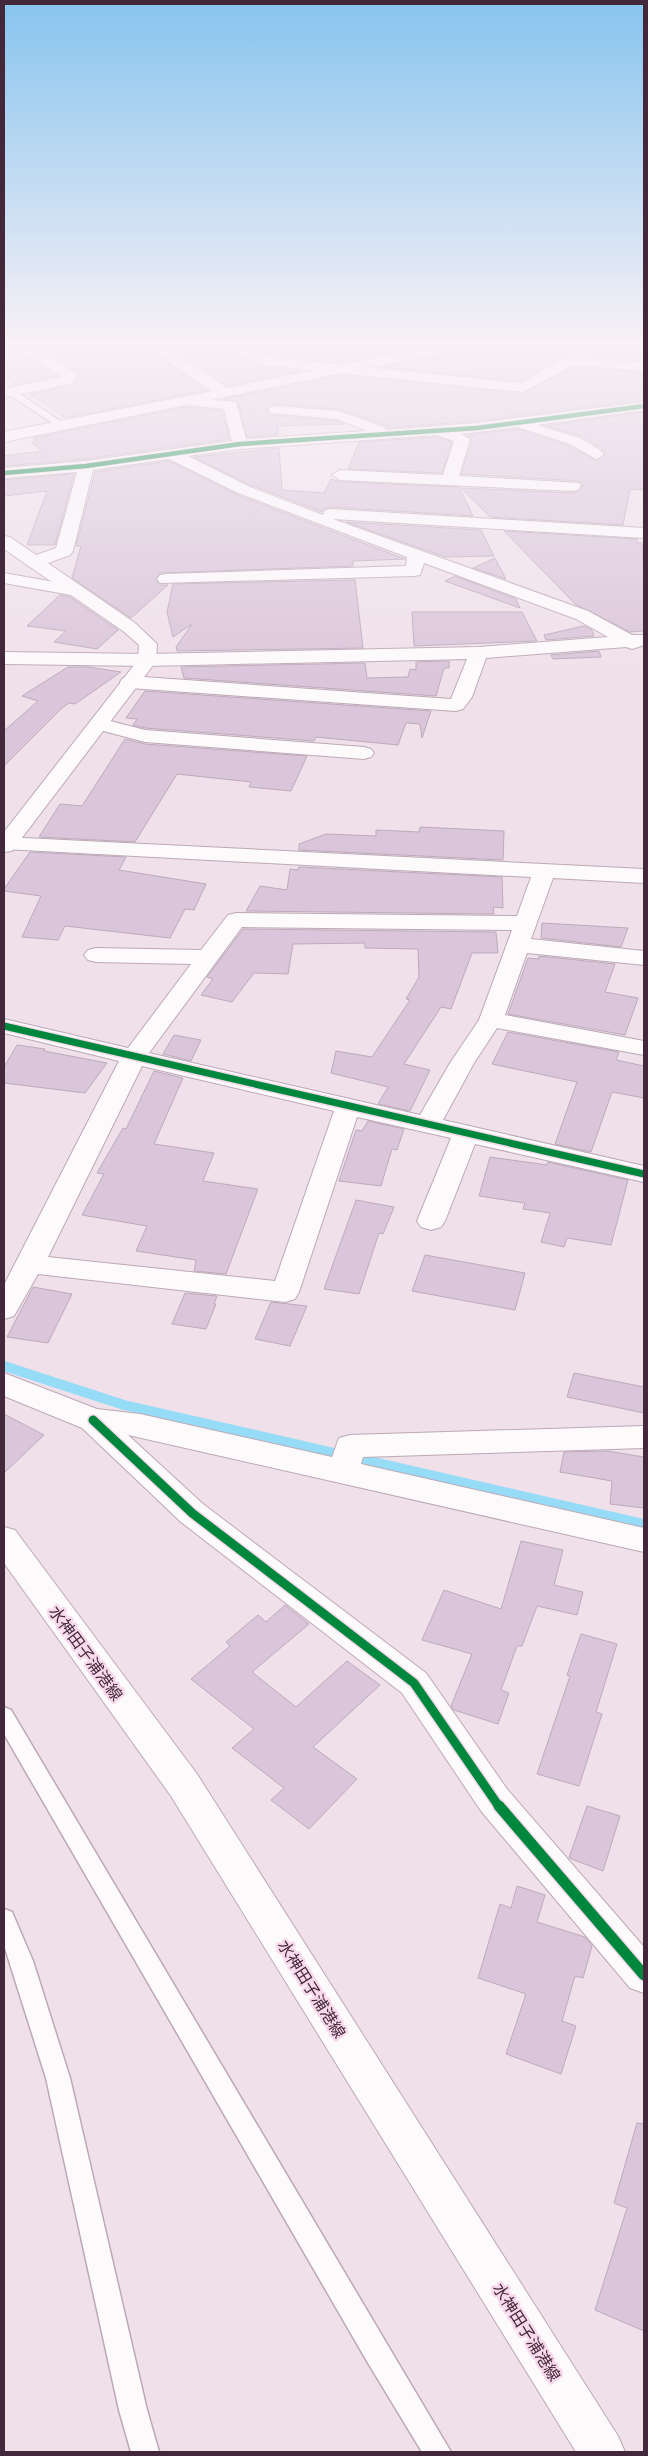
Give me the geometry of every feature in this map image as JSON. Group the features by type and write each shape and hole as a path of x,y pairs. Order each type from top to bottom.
{"street":[{"path":"4,473 86,466 160,456"},
{"path":"175,456 244,490 416,556 582,614 638,643"},
{"path":"450,480 457,456"},
{"path":"34,562 64,551 86,466"},
{"path":"340,475 573,486"},
{"path":"301,513 644,533"},
{"path":"4,542 129,627 148,644 147,660 4,844"},
{"path":"166,579 414,571 416,556"},
{"path":"4,578 72,590"},
{"path":"4,658 147,660 479,653 638,643"},
{"path":"130,682 456,704 462,697 479,653"},
{"path":"99,724 144,736 364,754"},
{"path":"4,844 644,876"},
{"path":"427,1125 462,1063 491,1020 544,871"},
{"path":"4,1309 30,1264 134,1056 236,920 527,923"},
{"path":"519,945 644,958"},
{"path":"96,956 208,957"},
{"path":"491,1020 644,1048"},
{"path":"4,1026 348,1108 644,1174"},
{"path":"30,1264 284,1292 348,1108"},
{"path":"431,1221 466,1133"},
{"path":"4,1384 93,1420 140,1426 644,1540"},
{"path":"93,1420 192,1513 414,1682 494,1800 644,1975"},
{"path":"343,1472 350,1446 644,1437"},
{"name":"水神田子浦港線","path":"4,1539 184,1785 602,2452"}],"lane":[{"path":"4,1716 377,2354 437,2452"},
{"path":"4,1919 22,1961 58,2078 145,2452"}],"building":[{"path":"4,456 7,456 110,456 4,466"},
{"path":"280,456 282,490 324,493 331,479 340,482 459,487 473,516 330,507 323,509 322,512 251,485 194,457"},
{"path":"353,456 448,456 442,473 348,469"},
{"path":"467,456 587,456 597,461 604,456 644,456 644,490 630,489 623,525 490,517 461,488 573,493 580,491 583,485 579,481 461,474"},
{"path":"169,461 237,495 405,559 353,561 353,566 160,573 156,580 160,585 168,585 131,618 72,578 81,546 76,546 95,472"},
{"path":"74,474 55,545 27,545 47,491 4,496 4,480"},
{"path":"346,522 481,530 494,556 445,557"},
{"path":"504,531 637,539 637,543 642,543 644,631 630,632 575,604"},
{"path":"495,558 506,579 473,568"},
{"path":"455,576 516,599 520,608 445,581"},
{"path":"355,580 363,648 177,651 176,647 192,624 173,637 167,612 173,584"},
{"path":"60,595 70,597 118,630 97,649 54,642 66,631 27,626"},
{"path":"412,612 522,612 537,641 414,646"},
{"path":"584,626 592,630 594,636 546,640 544,635"},
{"path":"599,651 601,657 553,659 551,655"},
{"path":"449,661 449,668 444,668 436,696 184,678 181,667 365,663 367,678 408,677 410,669 416,670 416,662"},
{"path":"68,667 88,667 121,672 75,704 69,703 62,708 4,766 4,731 38,701 22,696"},
{"path":"145,691 431,711 422,738 420,724 406,723 398,745 316,737 314,741 145,728 133,725 137,719 126,718"},
{"path":"125,739 145,744 307,756 291,791 249,787 251,782 177,774 135,842 39,837 60,804 82,806"},
{"path":"420,827 504,831 503,860 299,850 299,844 326,834 376,836 376,830 419,832"},
{"path":"30,852 126,857 119,870 206,884 194,910 185,909 170,938 65,926 58,940 22,937 41,896 4,891 4,889"},
{"path":"299,867 502,877 503,908 493,907 494,914 246,911 260,886 287,890 290,869 298,870"},
{"path":"542,923 628,928 621,947 541,938"},
{"path":"243,929 496,932 498,953 472,953 451,1009 441,1007 404,1064 430,1070 410,1111 378,1104 388,1087 331,1073 336,1051 372,1057 410,1000 406,999 419,977 418,949 365,948 365,943 293,944 288,974 254,973 232,1002 201,995 213,979 207,977"},
{"path":"539,956 615,964 605,992 638,998 625,1035 508,1014 528,958 539,959"},
{"path":"508,1032 619,1052 616,1060 644,1066 644,1098 612,1092 591,1152 555,1144 577,1082 492,1064"},
{"path":"174,1035 201,1040 191,1061 163,1054"},
{"path":"17,1045 45,1049 44,1051 107,1063 85,1093 4,1083 4,1067"},
{"path":"154,1071 183,1078 154,1144 214,1153 203,1181 258,1189 226,1274 194,1271 196,1260 136,1251 147,1226 82,1215 104,1174 97,1173 123,1128 126,1129"},
{"path":"368,1121 404,1129 397,1150 392,1149 381,1186 339,1181 356,1130 362,1131"},
{"path":"490,1157 547,1165 548,1162 628,1180 611,1245 567,1238 564,1247 541,1242 550,1213 523,1209 525,1203 479,1196"},
{"path":"356,1200 394,1207 383,1234 379,1233 359,1294 324,1289"},
{"path":"425,1255 525,1273 515,1310 412,1291"},
{"path":"33,1287 72,1294 48,1343 7,1337"},
{"path":"185,1293 217,1296 214,1304 216,1304 206,1329 172,1324"},
{"path":"271,1302 307,1306 290,1346 255,1339"},
{"path":"574,1373 644,1387 644,1413 567,1397"},
{"path":"4,1414 44,1435 4,1473"},
{"path":"607,1451 644,1457 644,1508 610,1504 612,1481 560,1472 564,1452"},
{"path":"521,1541 563,1550 554,1585 583,1592 577,1615 537,1606 522,1646 517,1646 501,1690 509,1693 498,1724 454,1710 451,1706 472,1654 422,1640 444,1590 501,1609"},
{"path":"285,1605 309,1624 252,1672 296,1707 347,1661 380,1685 313,1747 357,1779 309,1829 271,1800 284,1788 232,1748 254,1729 191,1679 230,1646 226,1642 258,1615 266,1622"},
{"path":"581,1634 617,1644 596,1712 602,1714 579,1786 537,1774 570,1676 567,1675"},
{"path":"587,1806 620,1816 603,1871 569,1858"},
{"path":"517,1886 545,1895 537,1922 585,1937 592,1946 583,1978 575,1976 562,2021 576,2026 561,2074 506,2054 526,1994 478,1978 500,1904 511,1908"},
{"path":"637,2123 644,2124 644,2331 595,2310 627,2208 614,2203"}],"waterway":[{"path":"4,1366 124,1405 644,1524"}],"cycle path":[{"path":"4,473 86,466 159,456"},
{"path":"4,1026 644,1174"},
{"path":"93,1420 192,1513 414,1683 494,1800 644,1975"}]}
